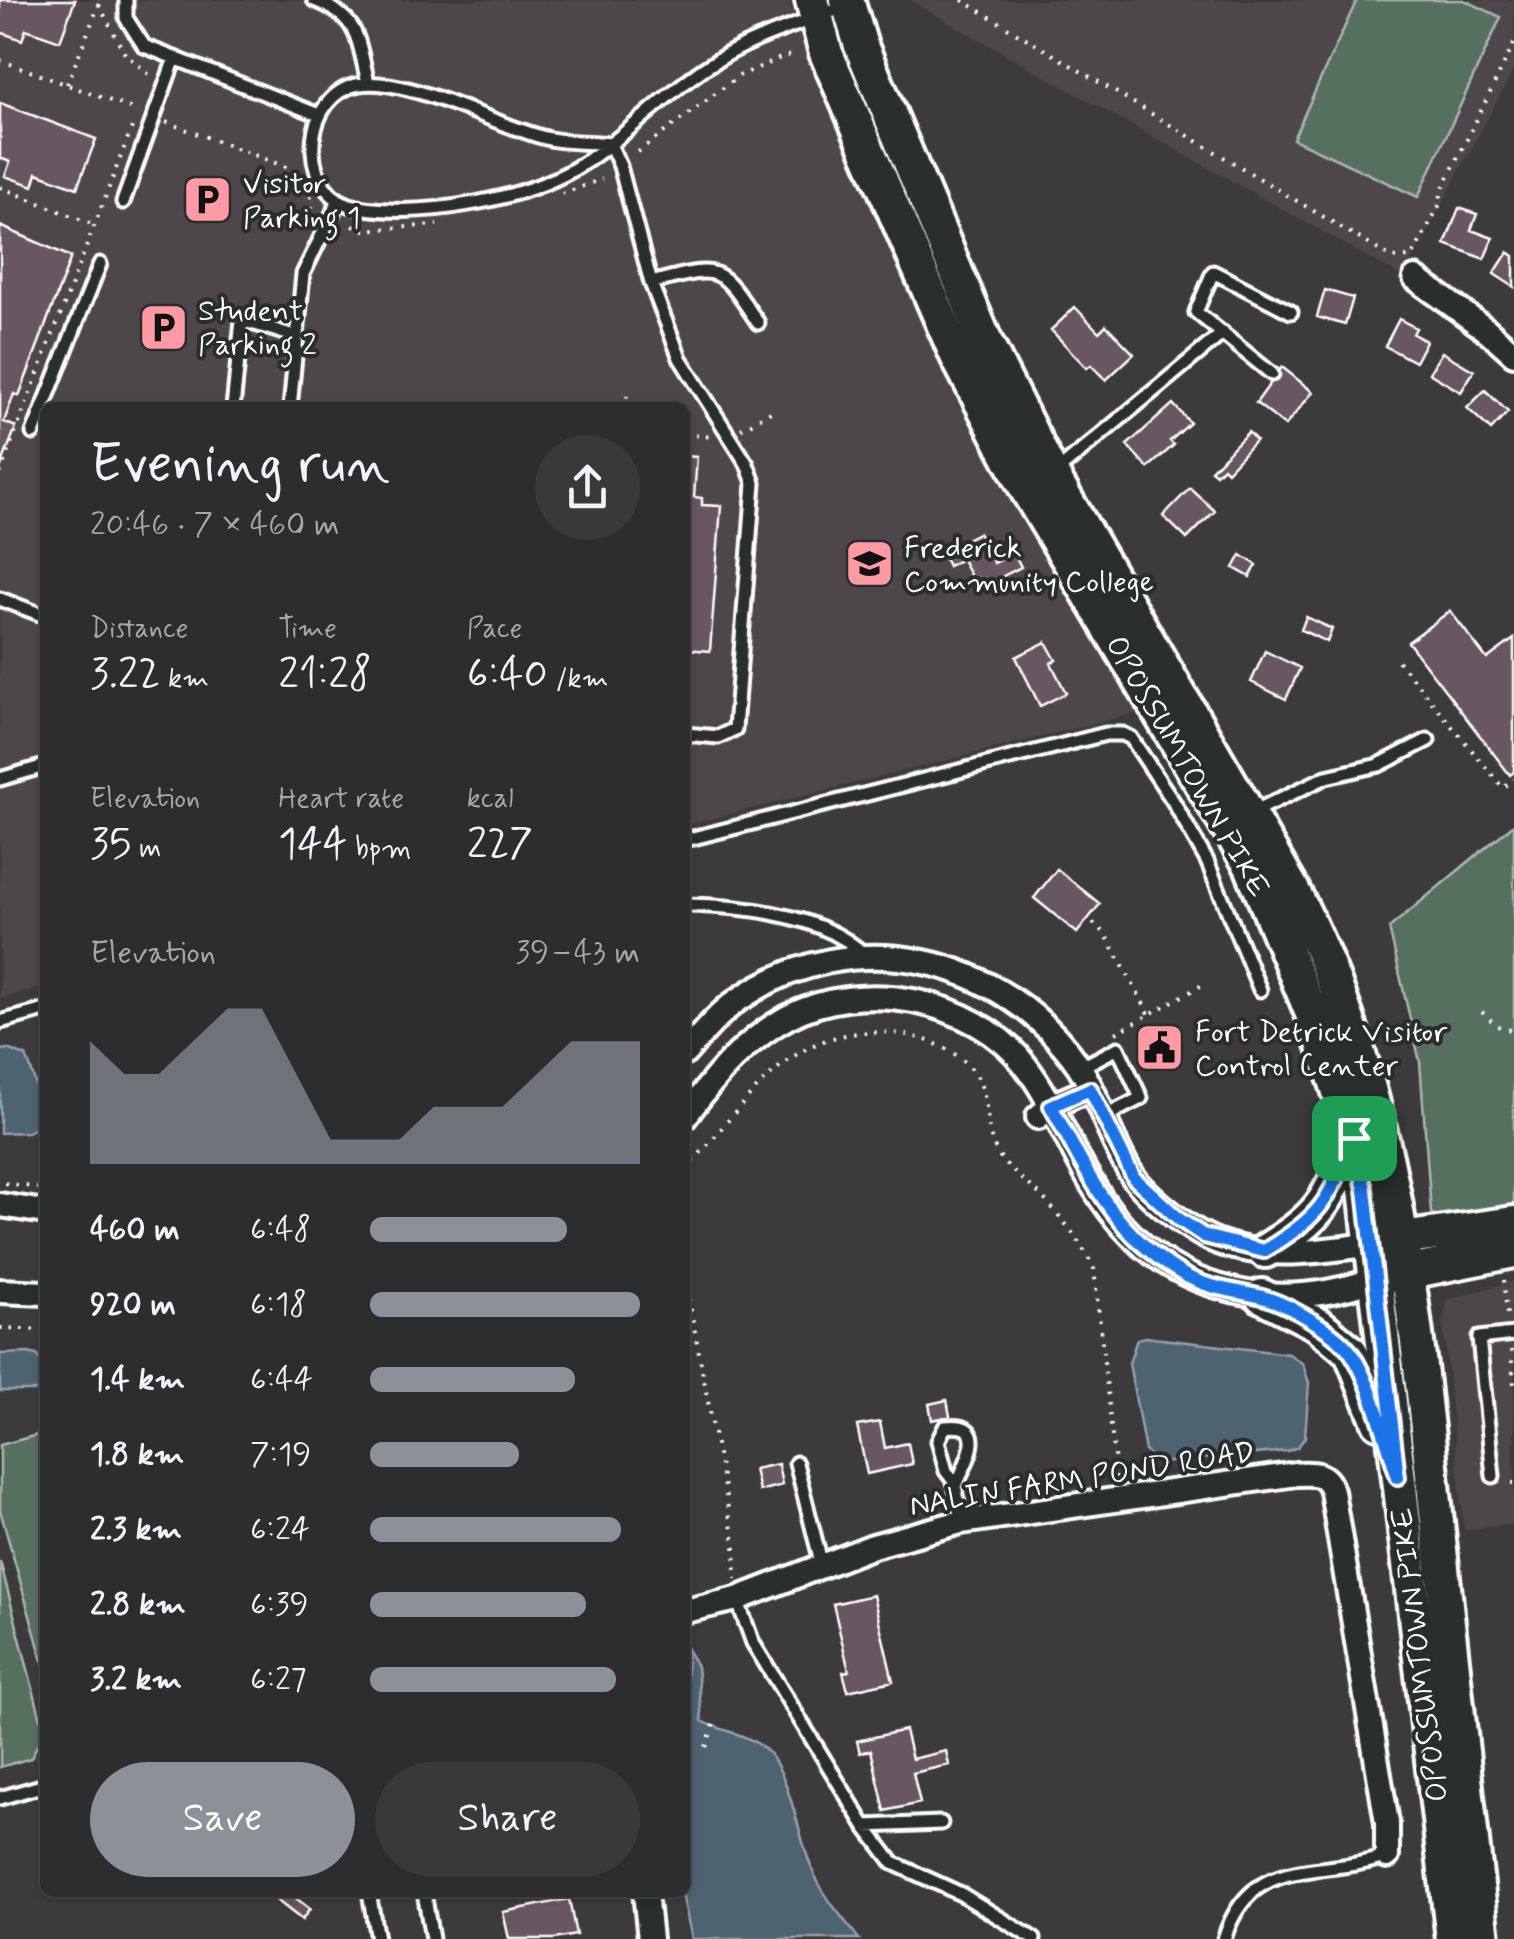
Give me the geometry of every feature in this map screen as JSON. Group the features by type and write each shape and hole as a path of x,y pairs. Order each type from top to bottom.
{"main road":[{"name":"OPOSSUMTOWN PIKE","path":"848,2 868,62 978,325 1052,475 1250,812 1318,937 1368,1073 1387,1241 1376,1279 1453,1939"},
{"name":"OPOSSUMTOWN PIKE","path":"814,10 826,53 958,356 1027,490 1251,866 1303,986 1354,1138 1365,1190 1387,1241 1409,1272 1484,1939"},
{"path":"1264,1251 1321,1210 1354,1138"},
{"path":"1387,1241 1514,1224"},
{"path":"1376,1279 1409,1272 1509,1264"},
{"path":"1262,1296 1319,1325 1350,1352 1398,1477"}],"street":[{"path":"1415,278 1514,354"},
{"path":"690,1042 738,1000 805,967 867,957 956,969 988,983 1056,1040 1085,1079 1134,1178 1204,1236 1264,1251 1319,1252 1387,1241"},
{"path":"690,1111 727,1063 789,1017 817,1005 857,998 926,1004 984,1028 1024,1064 1045,1112 1094,1188 1133,1238 1180,1273 1215,1288 1262,1296 1342,1291 1376,1279"},
{"path":"1045,1112 1085,1079"},
{"path":"0,1205 40,1211"},
{"path":"0,1291 40,1293"},
{"name":"NALIN FARM POND ROAD","path":"690,1610 737,1598 915,1532 961,1522 1296,1474 1321,1474 1329,1480 1332,1491 1386,1824 1386,1856"},
{"path":"646,1897 650,1939"}],"lane":[{"path":"126,0 126,18 144,46 319,115"},
{"path":"314,0 340,10 355,30 368,82"},
{"path":"610,144 552,140 480,117 410,88 368,82 346,88 330,98 319,115 316,174 322,188 338,202 385,210 472,202 561,177 610,144 714,62 814,10 848,2"},
{"path":"124,202 175,58"},
{"path":"610,144 620,166 651,283 680,358 754,483 735,729 718,737 690,734"},
{"path":"291,402 303,274 338,202"},
{"path":"45,402 100,264"},
{"path":"651,283 695,272 713,272 730,280 758,323"},
{"path":"1272,374 1196,312 1213,272 1292,312"},
{"path":"234,402 242,320 297,337"},
{"path":"1052,475 1222,333"},
{"path":"33,432 40,414"},
{"path":"0,599 40,614"},
{"path":"690,839 1106,734 1123,734 1131,738 1173,801 1207,862 1260,990"},
{"path":"1250,812 1326,777 1379,765 1428,740"},
{"path":"0,778 40,767"},
{"path":"690,904 739,906 830,930 851,940 867,957"},
{"path":"0,1022 40,1011"},
{"path":"1085,1079 1118,1048 1141,1098 1104,1117"},
{"path":"1493,1476 1478,1338 1514,1334"},
{"path":"956,1484 970,1461 971,1440 968,1432 955,1425 945,1426 938,1441 946,1471 956,1484 961,1522"},
{"path":"796,1463 822,1566"},
{"path":"737,1598 752,1644 865,1826 893,1863 961,1894 1034,1939"},
{"path":"0,1798 40,1786"},
{"path":"865,1826 941,1823"},
{"path":"1224,1939 1242,1899 1262,1883 1289,1873 1386,1856"},
{"path":"370,1897 377,1939"},
{"path":"425,1897 432,1939"}],"path":[{"path":"962,0 1392,258 1412,257 1514,44"},
{"path":"100,2 125,54 151,74"},
{"path":"66,84 100,2"},
{"path":"638,152 739,76 784,56 797,55"},
{"path":"0,60 138,111 0,473"},
{"path":"162,120 302,173 305,179"},
{"path":"0,187 94,226"},
{"path":"309,188 312,212"},
{"path":"626,402 627,396"},
{"path":"740,430 776,409"},
{"path":"690,435 717,438"},
{"path":"1398,661 1502,788 1514,779"},
{"path":"1093,923 1105,933 1149,1014"},
{"path":"1101,1041 1202,985"},
{"path":"1482,1012 1497,1026 1514,1031"},
{"path":"690,1162 769,1074 809,1045 858,1032 883,1032 906,1034 950,1052 974,1072 990,1138 998,1154 1012,1172 1036,1190 1085,1248 1094,1269 1119,1500"},
{"path":"0,1183 40,1187"},
{"path":"1507,1316 1509,1264"},
{"path":"690,1304 736,1546 737,1598"},
{"path":"0,1328 40,1330"},
{"path":"1512,1350 1514,1385"},
{"path":"706,1747 714,1724"}],"shaded area":[{"name":"Frederick Community College","path":"0,0 788,0 898,271 959,396 1141,712 690,824 690,402 40,402 40,988 0,998"},
{"path":"909,0 1514,0 1514,69 1403,277"},
{"path":"1514,1281 1514,1524 1464,1530 1443,1323 1447,1300"}],"green space":[{"path":"1357,0 1464,0 1501,17 1418,197 1293,139"},
{"path":"1514,824 1514,1207 1456,1226 1431,1213 1420,1062 1389,928"},
{"path":"40,1434 40,1651 0,1510 0,1445"},
{"path":"0,1561 40,1716 40,1739 31,1758 0,1767"}],"water":[{"path":"0,1050 26,1056 35,1082 38,1120 35,1128 27,1132 0,1133"},
{"path":"1137,1339 1289,1354 1303,1364 1309,1383 1305,1437 1298,1447 1287,1451 1160,1463 1145,1451 1129,1363"},
{"path":"0,1354 37,1355 40,1391 0,1391"},
{"path":"690,1654 697,1666 702,1721 751,1740 774,1760 788,1790 814,1874 859,1939 692,1939 683,1897 690,1897"}],"building":[{"path":"0,0 75,0 60,41 26,29 22,40 0,32"},
{"path":"0,103 96,139 77,188 37,173 33,186 5,176 10,162 0,158"},
{"path":"1459,208 1477,214 1471,230 1493,238 1484,259 1445,244"},
{"path":"0,226 71,257 19,396 14,394 4,422 16,427 0,469"},
{"path":"1508,252 1514,256 1514,287 1494,274"},
{"path":"1325,290 1353,298 1345,325 1317,317"},
{"path":"1075,307 1099,332 1106,325 1134,354 1106,380 1091,365 1087,368 1051,330"},
{"path":"1399,319 1416,328 1413,334 1426,341 1415,362 1385,346"},
{"path":"1442,352 1474,371 1461,392 1429,373"},
{"path":"1282,367 1313,392 1285,426 1256,403"},
{"path":"1485,390 1508,412 1491,430 1467,408"},
{"path":"1173,404 1190,423 1170,441 1174,445 1148,468 1127,445"},
{"path":"1248,432 1256,440 1227,471 1223,467 1216,474 1211,470"},
{"path":"690,456 697,457 694,497 702,498 702,505 721,506 710,651 690,649"},
{"path":"1190,488 1215,511 1187,539 1163,516"},
{"path":"978,533 994,563 1014,553 1021,567 977,589 962,559 948,566 941,552"},
{"path":"1241,555 1257,565 1250,577 1234,568"},
{"path":"1450,611 1487,659 1514,639 1514,772 1510,775 1408,642"},
{"path":"1306,617 1332,629 1327,642 1301,630"},
{"path":"1046,642 1056,660 1051,663 1066,693 1040,706 1016,657"},
{"path":"1265,651 1300,668 1286,699 1251,682"},
{"path":"1057,869 1100,904 1077,933 1034,898"},
{"path":"947,1400 950,1416 932,1420 929,1404"},
{"path":"880,1422 885,1448 908,1443 912,1464 867,1474 857,1426"},
{"path":"778,1464 782,1485 759,1491 754,1469"},
{"path":"873,1595 893,1681 848,1691 843,1672 849,1671 833,1604"},
{"path":"905,1730 912,1759 946,1751 949,1765 913,1773 920,1803 885,1811 871,1750 860,1753 857,1741"},
{"path":"272,1897 294,1897 310,1909 302,1920"},
{"path":"569,1899 576,1935 509,1939 503,1912"}],"place":[{"name":"Visitor Parking 1","path":"208,200"},
{"name":"Student Parking 2","path":"163,327"},
{"name":"Frederick Community College","path":"869,564"},
{"name":"Fort Detrick Visitor Control Center","path":"1160,1048"}],"route":[{"path":"1090,1089 1134,1178 1204,1236 1264,1251 1321,1210 1354,1138 1365,1190 1398,1477 1361,1373 1338,1339 1262,1296 1215,1288 1180,1273 1133,1238 1094,1188 1051,1106 1090,1089"}]}
